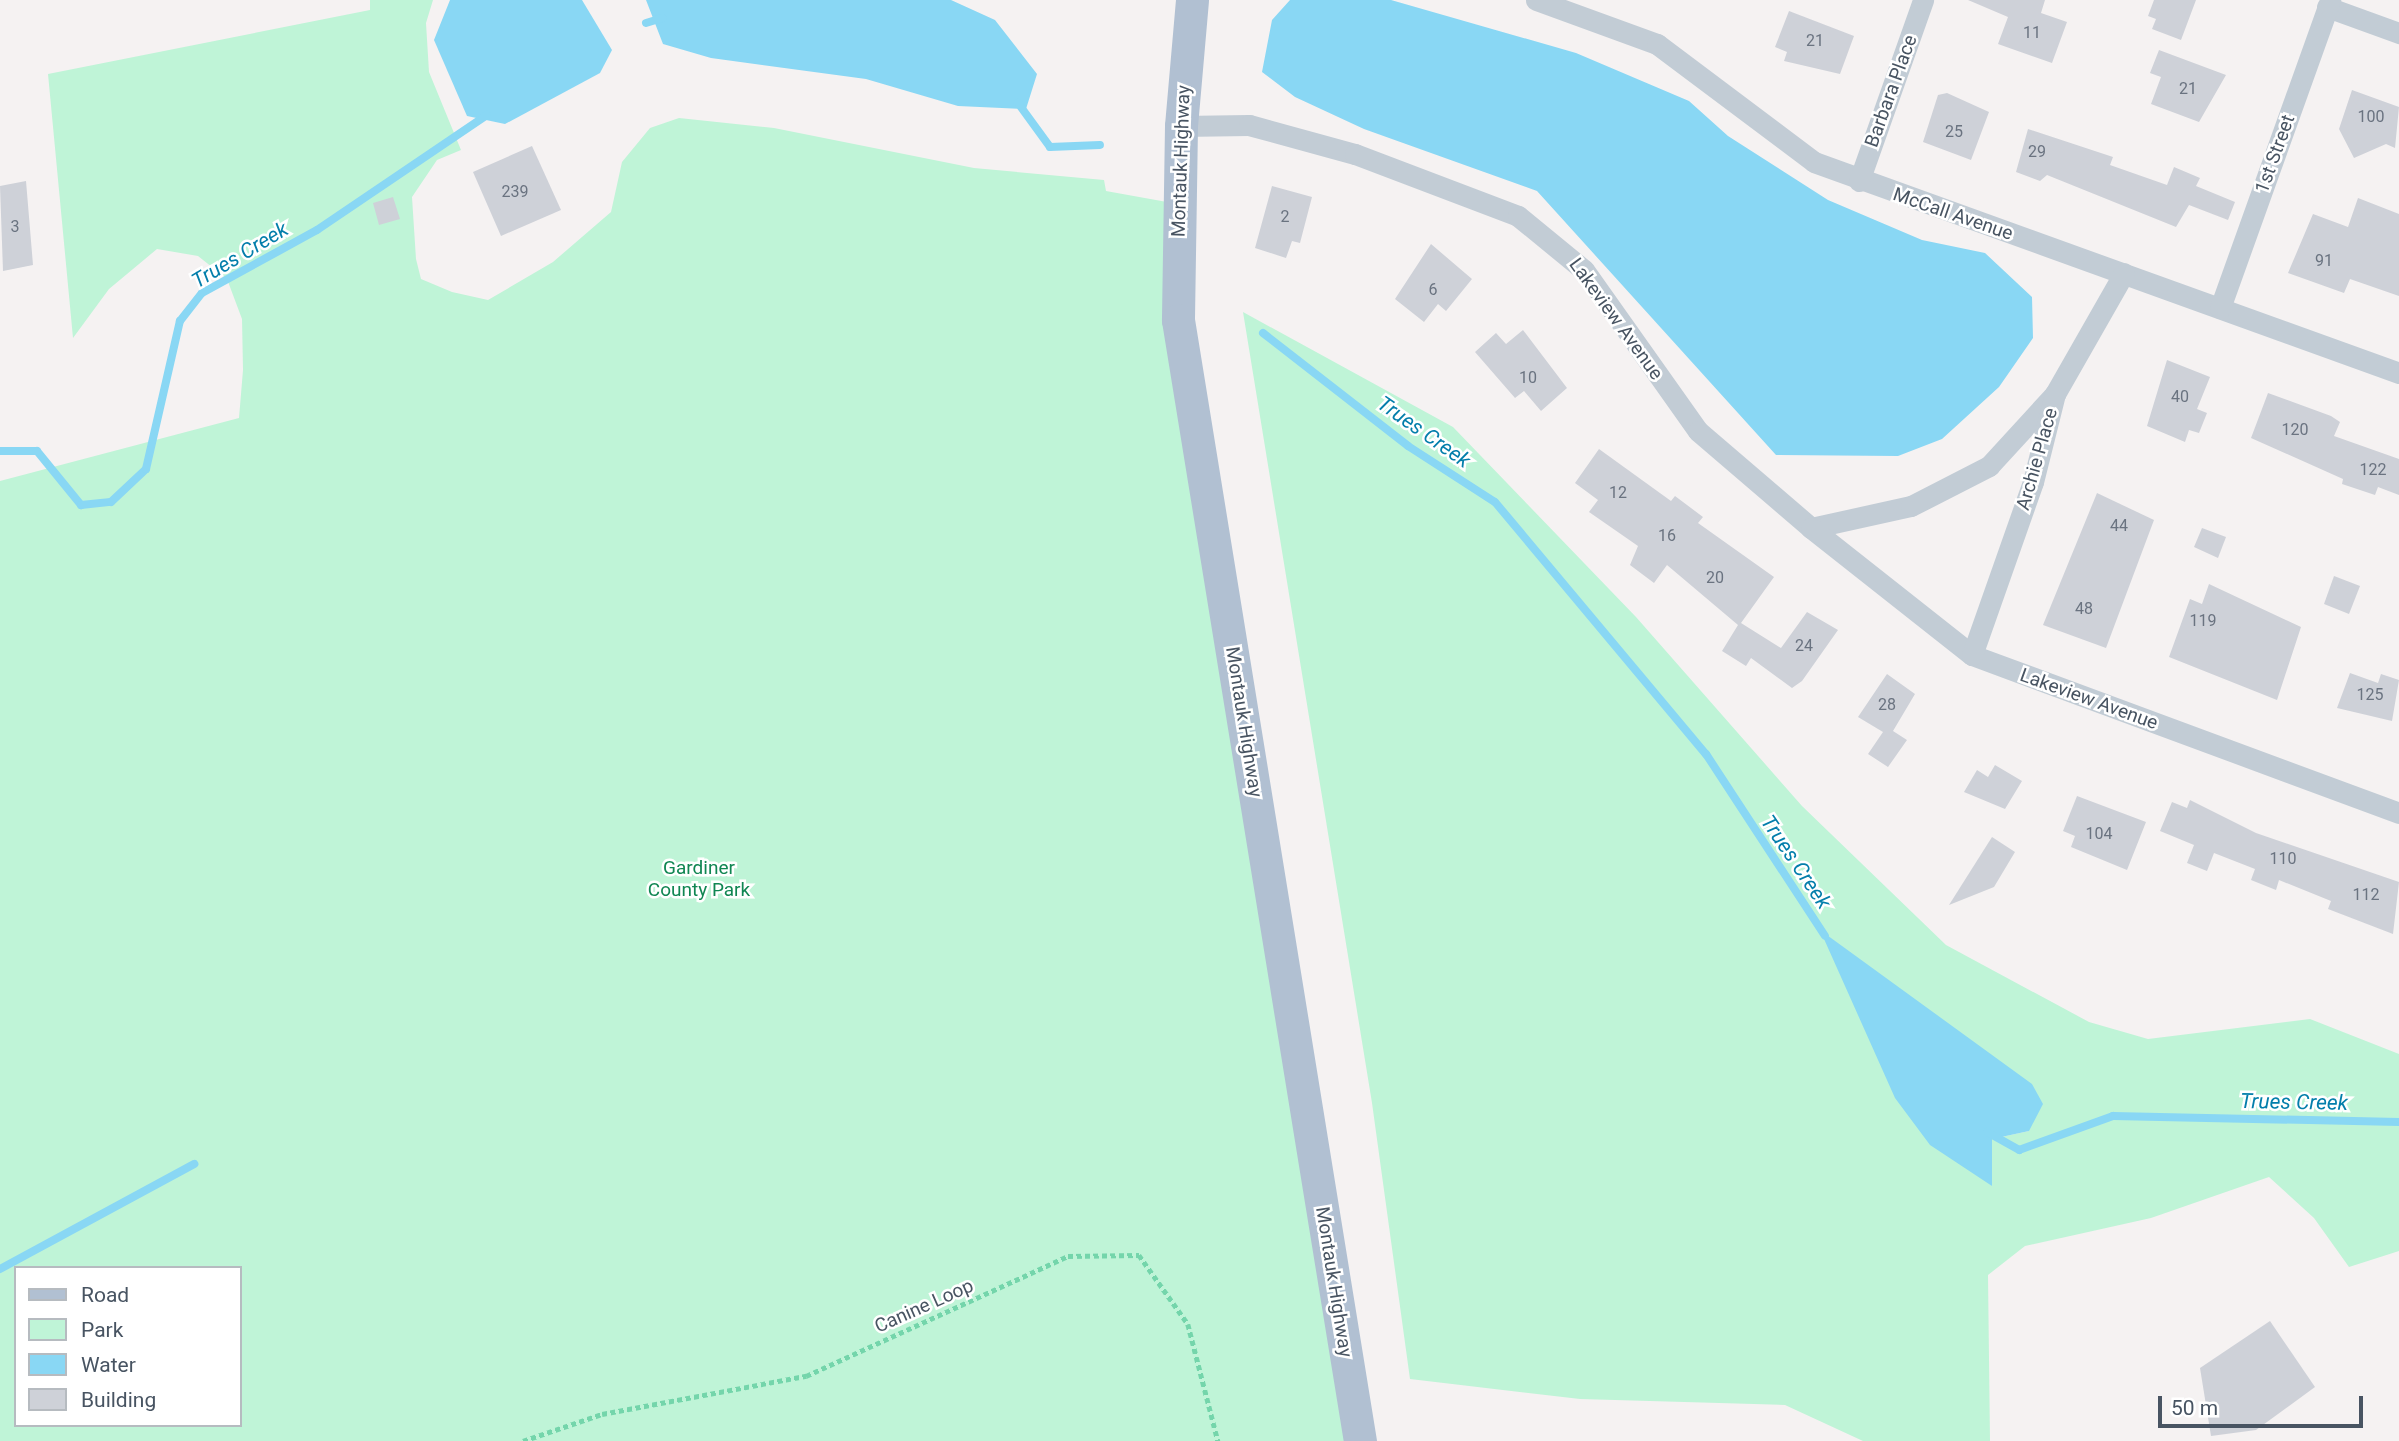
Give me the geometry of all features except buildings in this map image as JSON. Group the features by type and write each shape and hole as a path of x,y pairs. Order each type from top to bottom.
{"main road":[{"name":"Montauk Highway","path":"1192,0 1181,125 1178,320 1360,1441"}],"street":[{"name":"McCall Avenue","path":"1536,0 1657,44 1814,162 1859,181 2399,373"},
{"name":"Barbara Place","path":"1859,181 1923,0"},
{"path":"2329,4 2399,33"},
{"name":"1st Street","path":"2220,308 2329,4"},
{"name":"Lakeview Avenue","path":"1181,125 1262,129 1354,154 1518,216 1584,270 1698,431 1811,528 1972,655 2399,813"},
{"name":"Archie Place","path":"1972,655 2033,482 2055,394 2124,273"},
{"path":"1811,528 1911,506 1989,466 2055,394"}],"path":[{"name":"Canine Loop","path":"523,1441 603,1414 806,1376 1068,1256 1139,1255 1188,1324 1218,1441"}],"green space":[{"name":"Gardiner County Park","path":"370,0 433,0 426,23 429,72 461,150 437,160 412,197 416,259 421,279 452,292 488,300 553,262 611,212 622,162 650,128 679,118 774,128 974,168 1104,180 1106,191 1178,204 1180,329 1360,1441 0,1441 0,481 239,418 243,370 242,319 227,279 198,256 157,249 109,289 73,338 48,74 370,10"},
{"path":"1243,312 1453,427 1636,617 1802,806 1946,945 2089,1022 2148,1039 2310,1019 2399,1054 2399,1251 2349,1267 2314,1218 2269,1177 2151,1218 2025,1246 1988,1275 1990,1441 1863,1441 1785,1405 1580,1399 1410,1379 1372,1103","holes":["1821,931 1953,1031 2029,1131 1992,1139 1992,1186"]}],"water":[{"path":"450,0 582,0 612,50 600,73 505,124 467,116 434,40"},
{"path":"646,0 951,0 995,20 1037,74 1026,109 958,106 866,79 711,58 663,44"},
{"path":"1290,0 1391,0 1576,53 1689,101 1728,136 1828,200 1922,240 1985,253 2032,297 2033,338 1999,387 1942,439 1898,456 1776,455 1537,191 1364,129 1295,97 1262,72 1272,20"},
{"path":"1820,930 2032,1084 2043,1104 2029,1131 1992,1139 1992,1186 1930,1145 1895,1098"}],"waterway":[{"name":"Trues Creek","path":"646,23 662,18"},
{"name":"Trues Creek","path":"1018,103 1050,147 1100,145"},
{"name":"Trues Creek","path":"0,451 37,451 81,505 111,502 146,469 180,321 202,293 317,230 487,115"},
{"name":"Trues Creek","path":"1263,333 1408,446 1495,502 1706,754 1825,936"},
{"name":"Trues Creek","path":"1987,1132 2019,1150 2113,1116 2399,1122"},
{"path":"0,1269 194,1164"}]}
